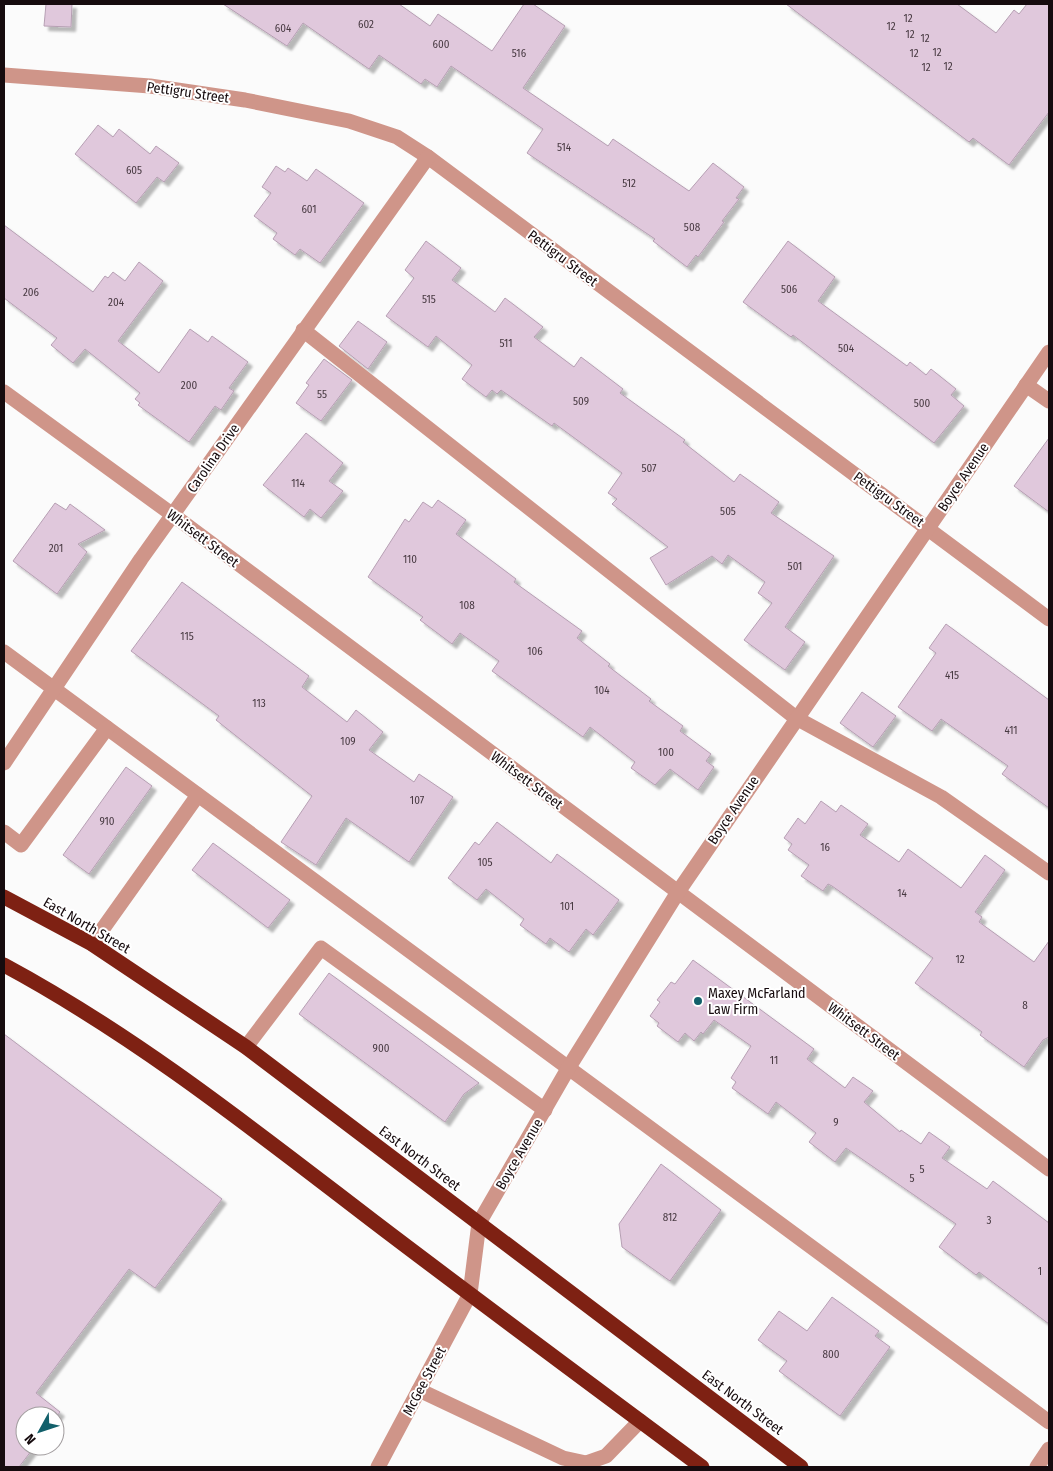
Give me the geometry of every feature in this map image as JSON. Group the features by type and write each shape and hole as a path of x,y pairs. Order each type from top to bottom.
{"highway":[{"name":"East North Street","path":"4,897 92,944 246,1047 801,1467"},
{"path":"4,965 56,993 210,1096 470,1294 702,1467"}],"street":[{"name":"Pettigru Street","path":"4,74 150,86 245,100 350,121 397,137 428,157 1049,619"},
{"name":"Carolina Drive","path":"4,763 52,688 173,515 428,157"},
{"path":"304,330 796,718 941,797 1049,873"},
{"name":"Boyce Avenue","path":"470,1294 479,1223 569,1067 678,892 1049,352"},
{"path":"1026,385 1049,401"},
{"name":"Whitsett Street","path":"4,392 173,515 1049,1169"},
{"path":"4,652 1049,1422"},
{"path":"4,832 21,845 107,728"},
{"path":"92,944 198,795"},
{"path":"246,1047 321,948 544,1110"},
{"name":"McGee Street","path":"378,1467 470,1294"},
{"path":"419,1390 563,1458 586,1463 603,1462 640,1421"},
{"path":"1037,1467 1049,1450"}],"building":[{"path":"46,4 72,4 71,27 44,26"},
{"path":"223,4 399,4 430,26 438,14 492,51 524,4 533,4 565,26 523,88 608,146 613,139 689,191 713,163 744,187 736,198 739,199 722,221 724,222 698,257 696,255 687,267 653,241 655,239 527,153 543,129 451,66 437,87 425,79 421,84 379,55 369,69 303,23 287,46"},
{"path":"786,4 957,4 996,33 1014,10 1019,14 1027,4 1049,4 1049,112 1009,165 973,138 969,142"},
{"path":"98,125 113,137 119,129 150,154 156,146 179,163 164,182 157,177 136,203 75,154"},
{"path":"276,166 285,172 288,168 307,181 316,169 364,203 320,263 300,249 295,255 273,239 277,233 254,216 271,193 262,187"},
{"path":"4,225 93,292 105,276 108,278 113,272 125,281 139,262 163,281 118,341 159,373 190,329 208,342 212,336 248,362 229,388 234,391 221,410 215,406 189,442 138,405 140,403 135,399 140,393 85,349 73,363 51,345 57,338 4,298"},
{"path":"426,241 461,268 452,280 495,312 505,298 543,327 534,337 574,367 581,357 623,389 620,393 685,440 683,442 734,482 740,474 779,502 771,513 834,556 785,627 805,642 785,670 744,640 772,603 758,593 765,582 728,555 722,564 712,556 666,585 650,558 668,547 612,504 617,499 608,493 622,473 554,423 552,426 501,390 497,394 492,390 486,397 462,379 472,365 436,336 428,347 386,316 414,278 405,270"},
{"path":"788,241 835,277 818,301 907,366 910,362 926,375 931,369 956,389 951,395 964,406 934,443 793,335 791,337 743,302"},
{"path":"358,321 387,342 368,369 339,346"},
{"path":"324,359 352,380 321,421 296,403 309,385 306,383"},
{"path":"306,433 343,463 329,481 343,491 321,518 310,509 304,517 263,485"},
{"path":"1049,438 1049,512 1014,486"},
{"path":"438,500 466,520 456,534 516,579 514,582 582,631 577,638 610,664 608,666 651,699 649,701 683,726 680,731 711,754 706,761 714,767 698,790 670,769 655,785 631,768 635,762 590,727 583,737 492,671 499,661 460,633 452,644 420,620 423,617 368,577 405,519 409,522 423,502 432,508"},
{"path":"55,503 66,510 70,504 105,530 78,544 87,552 57,594 13,561"},
{"path":"182,582 309,676 302,687 347,722 356,710 383,732 369,750 414,782 419,774 453,797 409,862 346,818 316,865 281,842 312,796 216,720 219,716 131,651"},
{"path":"946,624 1049,700 1049,808 1002,774 1008,766 941,719 932,731 898,707 936,653 929,648"},
{"path":"862,692 896,716 873,747 840,723"},
{"path":"126,767 152,786 89,874 63,855"},
{"path":"821,801 836,812 841,805 868,824 860,835 899,862 908,849 961,888 985,855 1005,870 975,912 982,917 979,922 1034,962 1049,941 1049,1037 1043,1040 1024,1067 980,1035 982,1032 915,983 933,958 832,886 828,884 823,891 801,876 809,865 788,850 792,844 784,838 798,818 805,824"},
{"path":"497,822 551,863 557,854 619,900 593,935 586,929 569,952 550,938 546,944 520,925 524,919 486,889 477,900 448,878 475,842 479,845"},
{"path":"213,843 290,900 268,928 192,870"},
{"path":"693,960 814,1049 807,1059 845,1088 853,1077 873,1091 864,1102 900,1132 901,1130 921,1144 929,1132 950,1147 942,1158 987,1189 993,1181 1049,1223 1049,1324 979,1272 976,1275 939,1247 956,1224 846,1148 835,1162 809,1142 816,1133 776,1102 768,1114 732,1088 736,1082 731,1078 751,1046 714,1020 703,1034 701,1032 694,1041 685,1033 678,1042 657,1026 659,1023 650,1016 660,1002 657,1000 671,982 675,984"},
{"path":"329,973 479,1083 464,1094 445,1122 299,1014"},
{"path":"4,1034 222,1199 155,1288 129,1269 36,1393 52,1406 15,1406 15,1456 27,1456 19,1467 4,1467"},
{"path":"661,1164 721,1210 670,1281 622,1247 619,1224"},
{"path":"832,1297 879,1331 875,1336 890,1347 840,1416 779,1371 787,1361 758,1340 779,1311 807,1331"}],"place":[{"name":"Maxey McFarland Law Firm","path":"698,1001"}]}
